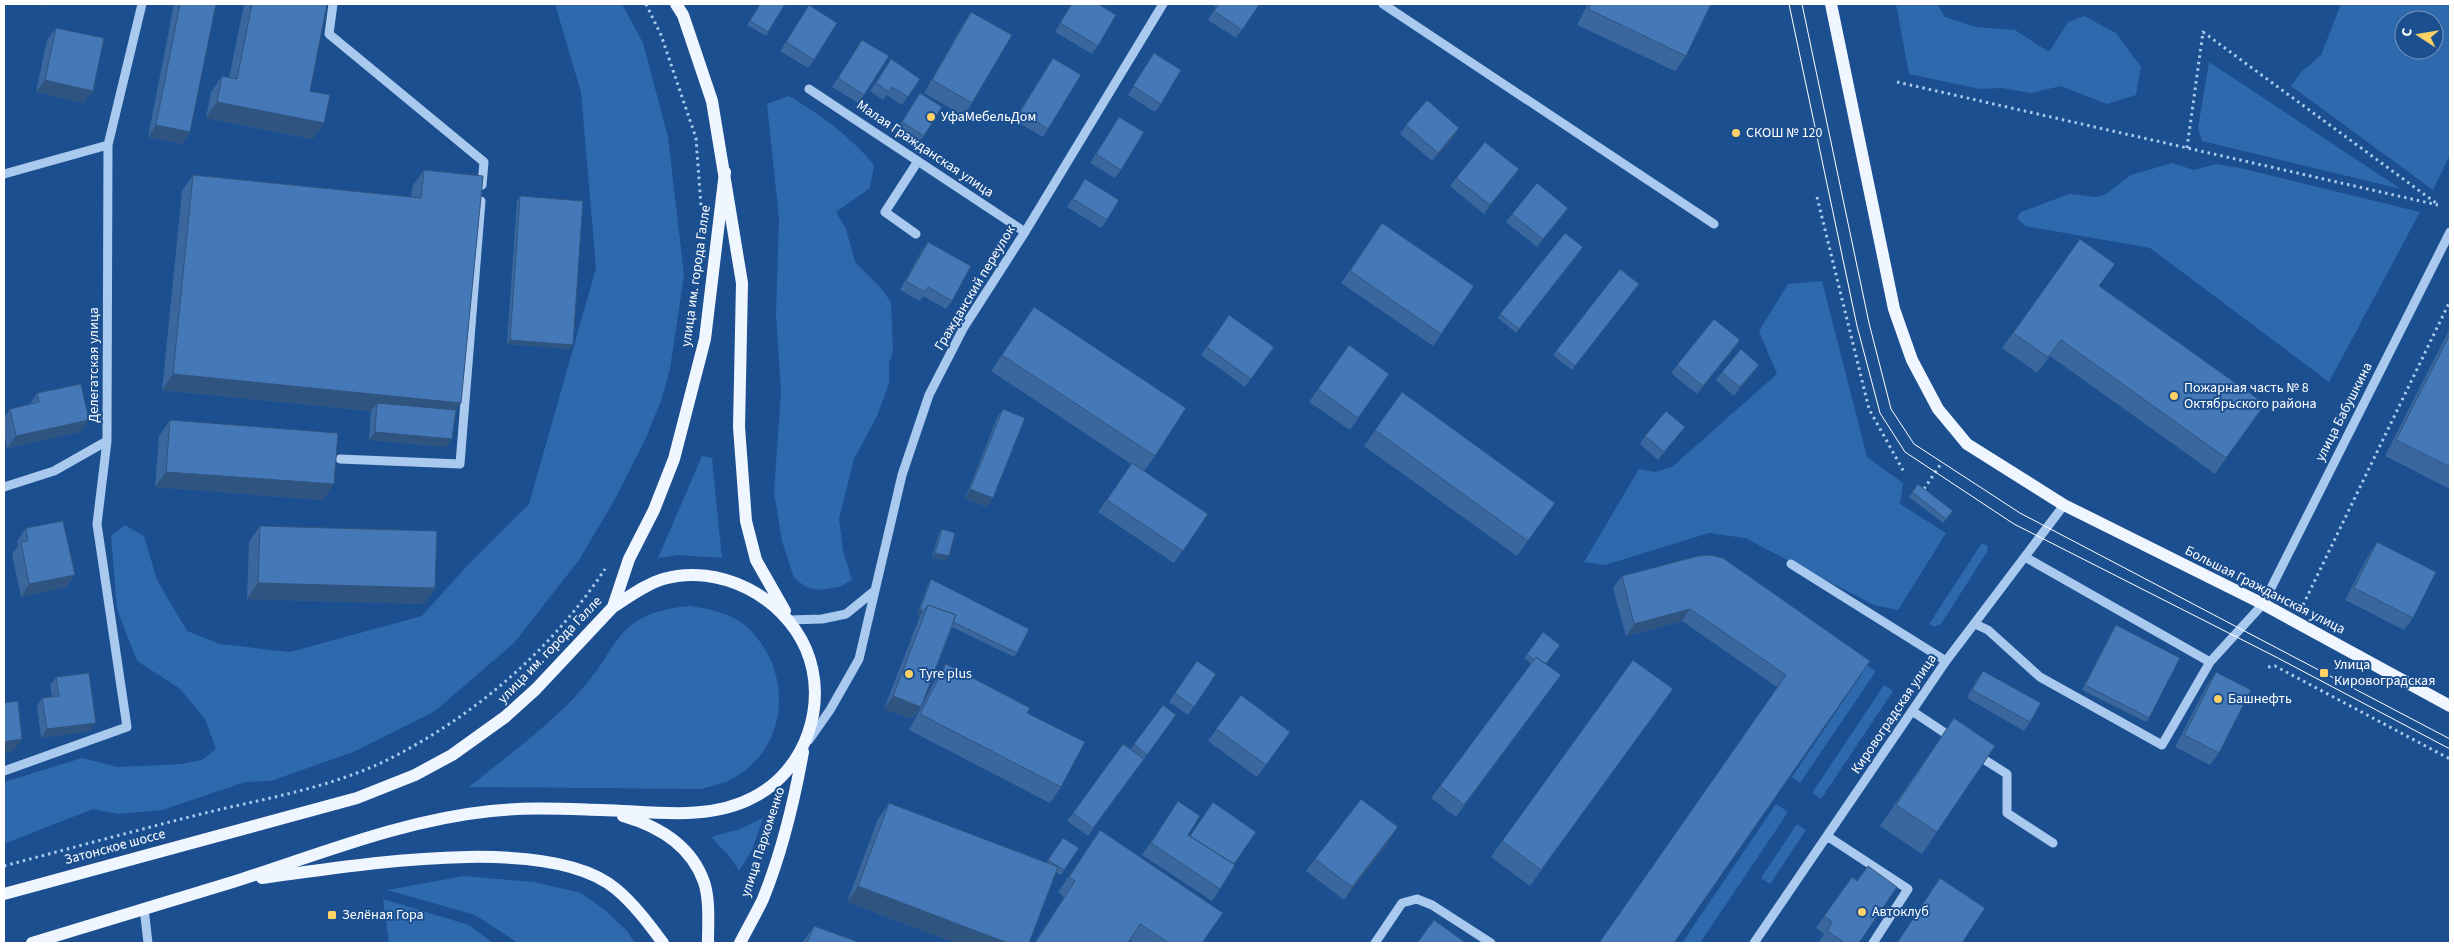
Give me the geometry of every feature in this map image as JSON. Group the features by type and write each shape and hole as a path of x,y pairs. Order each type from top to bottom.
{"main road":[{"name":"улица им. города Галле","path":"676,4 683,15 712,101 742,283 739,427 746,522 756,560 789,620"},
{"name":"Большая Гражданская улица","path":"1831,4 1894,310 1912,360 1938,409 1967,444 2064,505 2263,604 2450,706"},
{"name":"улица им. города Галле","path":"234,830 357,798 415,775 452,755 505,718 536,689 613,607 629,559 654,510 674,459 686,416 704,339 725,172"},
{"path":"613,607 646,586 684,575 723,578 759,593 789,620"},
{"name":"улица Пархоменко","path":"740,943 762,901 778,857 795,795 814,700 813,668 802,640 789,620"},
{"path":"32,943 235,881 368,836 434,821 492,811 602,810 655,813 724,809 752,798 776,783 805,746"},
{"path":"602,810 648,823 676,840 692,861 704,882 708,943"},
{"name":"Затонское шоссе","path":"4,894 234,830"},
{"path":"235,881 388,862 520,857 570,866 586,872 615,888 648,923 663,943"}],"street":[{"name":"Делегатская улица","path":"4,771 127,727 97,524 107,441 108,146 142,4"},
{"path":"333,4 330,34 484,162 460,464 340,459"},
{"name":"Гражданский переулок","path":"805,746 830,710 859,659 873,592 902,475 929,395 964,327 1025,232 1163,4"},
{"path":"1383,4 1714,224"},
{"name":"Малая Гражданская улица","path":"809,89 1025,232"},
{"path":"4,174 108,146"},
{"path":"916,234 885,212 918,161"},
{"name":"улица Бабушкина","path":"1976,624 1988,630 2040,677 2162,745 2210,662 2263,604 2450,232"},
{"path":"4,487 54,471 107,441"},
{"name":"Кировоградская улица","path":"1754,943 1946,661 1976,624 2064,505"},
{"path":"2025,557 2210,662"},
{"path":"1791,564 1946,661"},
{"path":"789,620 822,619 846,614 873,592"},
{"path":"1912,711 2006,774 2007,813 2053,843"},
{"path":"1827,836 1908,889 1873,943"},
{"path":"1375,943 1402,903 1417,899 1432,905 1491,943"},
{"path":"144,908 148,943"}],"path":[{"path":"646,4 661,35 696,138 701,213"},
{"path":"1897,82 2187,148 2245,161 2438,205 2203,32 2187,148"},
{"path":"1817,197 1869,408 1904,472"},
{"path":"2303,606 2450,302"},
{"path":"1924,489 1942,462"},
{"path":"4,866 277,796 351,775 391,758 449,724 516,673 561,626 606,568"},
{"path":"2268,667 2275,666 2450,759"}],"shaded area":[{"path":"555,4 622,4 643,43 668,137 684,275 670,369 661,401 645,440 615,499 579,560 514,643 435,711 353,752 271,781 245,782 162,810 118,814 93,809 4,844 4,782 82,758 118,767 181,764 202,760 216,749 205,719 179,688 137,661 117,609 111,536 125,525 144,536 157,580 187,631 220,644 290,652 422,616 464,569 529,504 596,268 581,92"},
{"path":"1896,4 1937,4 1945,17 1976,27 2015,30 2049,52 2068,22 2084,16 2116,33 2141,67 2136,95 2107,104 2061,86 2031,93 2002,88 1980,89 1909,74"},
{"path":"2341,4 2450,4 2450,155 2433,190 2291,86 2301,72 2321,55"},
{"path":"2209,62 2401,189 2202,141 2198,128"},
{"path":"789,96 834,127 865,154 874,165 870,188 836,212 846,229 855,262 880,287 891,302 893,352 889,363 889,384 877,416 854,459 839,519 843,551 852,580 839,587 818,590 806,587 794,578 782,541 774,492 781,392 776,314 779,219 767,104"},
{"path":"2172,163 2194,170 2216,164 2240,168 2420,212 2329,382 2150,248 2025,226 2017,218 2021,212 2069,194 2096,197 2106,194 2131,175"},
{"path":"1822,281 1867,457 1903,483 1900,504 1946,533 1898,610 1874,605 1745,538 1709,533 1605,565 1584,562 1639,469 1655,472 1672,467 1777,374 1759,331 1788,284"},
{"path":"702,456 712,458 722,558 678,555 658,558"},
{"path":"1982,543 1988,546 1987,552 1941,624 1934,627 1929,624"},
{"path":"1747,583 1876,671 1800,783 1792,777 1863,672 1742,590"},
{"path":"690,606 720,612 741,622 762,645 773,665 778,687 779,708 774,730 765,749 750,766 730,780 701,789 469,787 564,708 591,678 615,642 633,624 653,613"},
{"path":"1884,685 1893,691 1821,799 1812,793"},
{"path":"1776,804 1788,812 1700,943 1682,943"},
{"path":"763,818 752,850 739,871 731,858 711,837 740,829"},
{"path":"1797,824 1806,830 1770,884 1761,878"},
{"path":"464,876 534,882 581,893 606,911 628,932 635,943 518,943 475,915 387,890"},
{"path":"383,899 469,925 493,943 389,943"}],"building":[{"path":"180,4 216,4 190,132 156,125"},
{"path":"252,4 327,4 310,91 330,95 324,123 217,102 222,76 237,79"},
{"path":"760,4 785,4 768,32 750,21"},
{"path":"1072,4 1098,4 1116,15 1098,46 1060,23"},
{"path":"1219,4 1259,5 1242,30 1214,11"},
{"path":"1591,4 1711,4 1686,56 1588,9"},
{"path":"809,5 837,23 814,60 786,42"},
{"path":"971,12 1012,35 972,103 932,80"},
{"path":"56,28 104,38 93,91 45,80"},
{"path":"862,40 889,56 864,95 838,78"},
{"path":"1154,53 1181,70 1161,104 1133,86"},
{"path":"1053,58 1081,75 1048,129 1020,112"},
{"path":"891,59 920,79 908,97 892,87 889,92 876,83"},
{"path":"920,93 942,107 924,136 902,122"},
{"path":"1427,100 1459,128 1438,153 1406,125"},
{"path":"1119,117 1144,132 1121,170 1096,154"},
{"path":"1485,142 1519,169 1490,205 1456,178"},
{"path":"424,170 483,176 461,403 173,374 193,175 421,198"},
{"path":"1085,179 1119,200 1107,220 1073,199"},
{"path":"1537,183 1568,208 1543,239 1512,214"},
{"path":"520,196 583,201 573,345 510,340"},
{"path":"1382,223 1474,286 1441,334 1350,271"},
{"path":"1565,233 1583,247 1519,329 1500,314"},
{"path":"2080,239 2115,264 2099,286 2265,404 2226,458 2061,340 2048,357 2013,333"},
{"path":"928,242 971,266 952,301 928,287 925,292 906,281"},
{"path":"1620,269 1639,284 1575,366 1556,351"},
{"path":"1034,307 1186,408 1155,456 1002,355"},
{"path":"1229,315 1274,347 1251,379 1207,347"},
{"path":"1714,319 1740,340 1703,386 1677,365"},
{"path":"2450,334 2450,467 2396,440"},
{"path":"1349,345 1389,374 1358,418 1318,389"},
{"path":"1741,349 1759,365 1740,387 1722,372"},
{"path":"81,384 89,420 16,436 10,409 39,402 37,393"},
{"path":"1402,392 1555,503 1528,541 1375,430"},
{"path":"377,403 456,410 452,439 375,432"},
{"path":"1003,409 1025,418 993,498 970,489"},
{"path":"1666,411 1685,427 1664,452 1645,436"},
{"path":"170,420 338,433 334,484 166,472"},
{"path":"1132,463 1208,514 1183,551 1107,500"},
{"path":"1918,484 1953,511 1946,519 1912,492"},
{"path":"63,521 75,575 29,584 21,542 28,541 26,528"},
{"path":"260,526 437,531 435,588 258,583"},
{"path":"942,529 955,533 949,556 935,553"},
{"path":"2377,542 2436,572 2413,618 2354,588"},
{"path":"1711,555 1723,558 1870,661 1674,943 1599,943 1786,675 1690,609 1634,624 1622,576 1698,556"},
{"path":"931,579 1029,629 1017,653 953,622 956,615 928,605 923,611 920,610"},
{"path":"928,605 956,615 921,707 893,696"},
{"path":"2116,625 2180,658 2149,718 2085,685"},
{"path":"1543,632 1560,645 1546,664 1536,657 1534,660 1527,654"},
{"path":"1536,657 1561,675 1464,805 1440,786"},
{"path":"1633,660 1673,689 1541,870 1502,841"},
{"path":"1197,661 1216,674 1194,707 1175,693"},
{"path":"946,664 1030,708 1027,713 1085,742 1061,787 920,714"},
{"path":"1983,671 2041,703 2030,722 1972,690"},
{"path":"2216,672 2251,690 2219,753 2184,735"},
{"path":"89,673 96,723 47,729 42,698 59,696 56,677"},
{"path":"1241,695 1290,732 1266,765 1216,729"},
{"path":"18,701 22,739 4,742 4,703"},
{"path":"1163,705 1176,715 1147,755 1134,744"},
{"path":"1954,718 1995,746 1937,832 1896,805"},
{"path":"1123,744 1144,759 1093,828 1073,813"},
{"path":"1361,799 1398,827 1352,887 1315,859"},
{"path":"1178,801 1200,816 1188,835 1235,865 1220,889 1151,843"},
{"path":"1213,802 1256,832 1234,864 1190,836"},
{"path":"889,803 1058,867 1029,943 1008,943 858,886"},
{"path":"1100,830 1223,913 1202,943 1169,943 1140,924 1128,943 1035,943 1075,881 1069,877"},
{"path":"1063,838 1079,848 1064,870 1048,860"},
{"path":"1868,866 1897,887 1859,943 1845,943 1827,931 1832,922 1824,916 1852,877 1857,881"},
{"path":"1940,878 1985,908 1962,943 1897,943"},
{"path":"1434,920 1466,943 1417,943"},
{"path":"814,926 861,943 807,943"}],"tram line":[{"path":"1789,4 1857,326 1880,413 1905,452 2014,524 2276,657 2450,749"},
{"path":"1802,4 1869,323 1891,409 1914,444 2020,513 2450,739"}],"place":[{"name":"УфаМебельДом","path":"931,117"},
{"name":"СКОШ № 120","path":"1736,133"},
{"name":"Пожарная часть № 8 Октябрьского района","path":"2174,396"},
{"name":"Улица Кировоградская","path":"2324,673"},
{"name":"Tyre plus","path":"909,674"},
{"name":"Башнефть","path":"2218,699"},
{"name":"Автоклуб","path":"1862,912"},
{"name":"Зелёная Гора","path":"332,915"}]}
